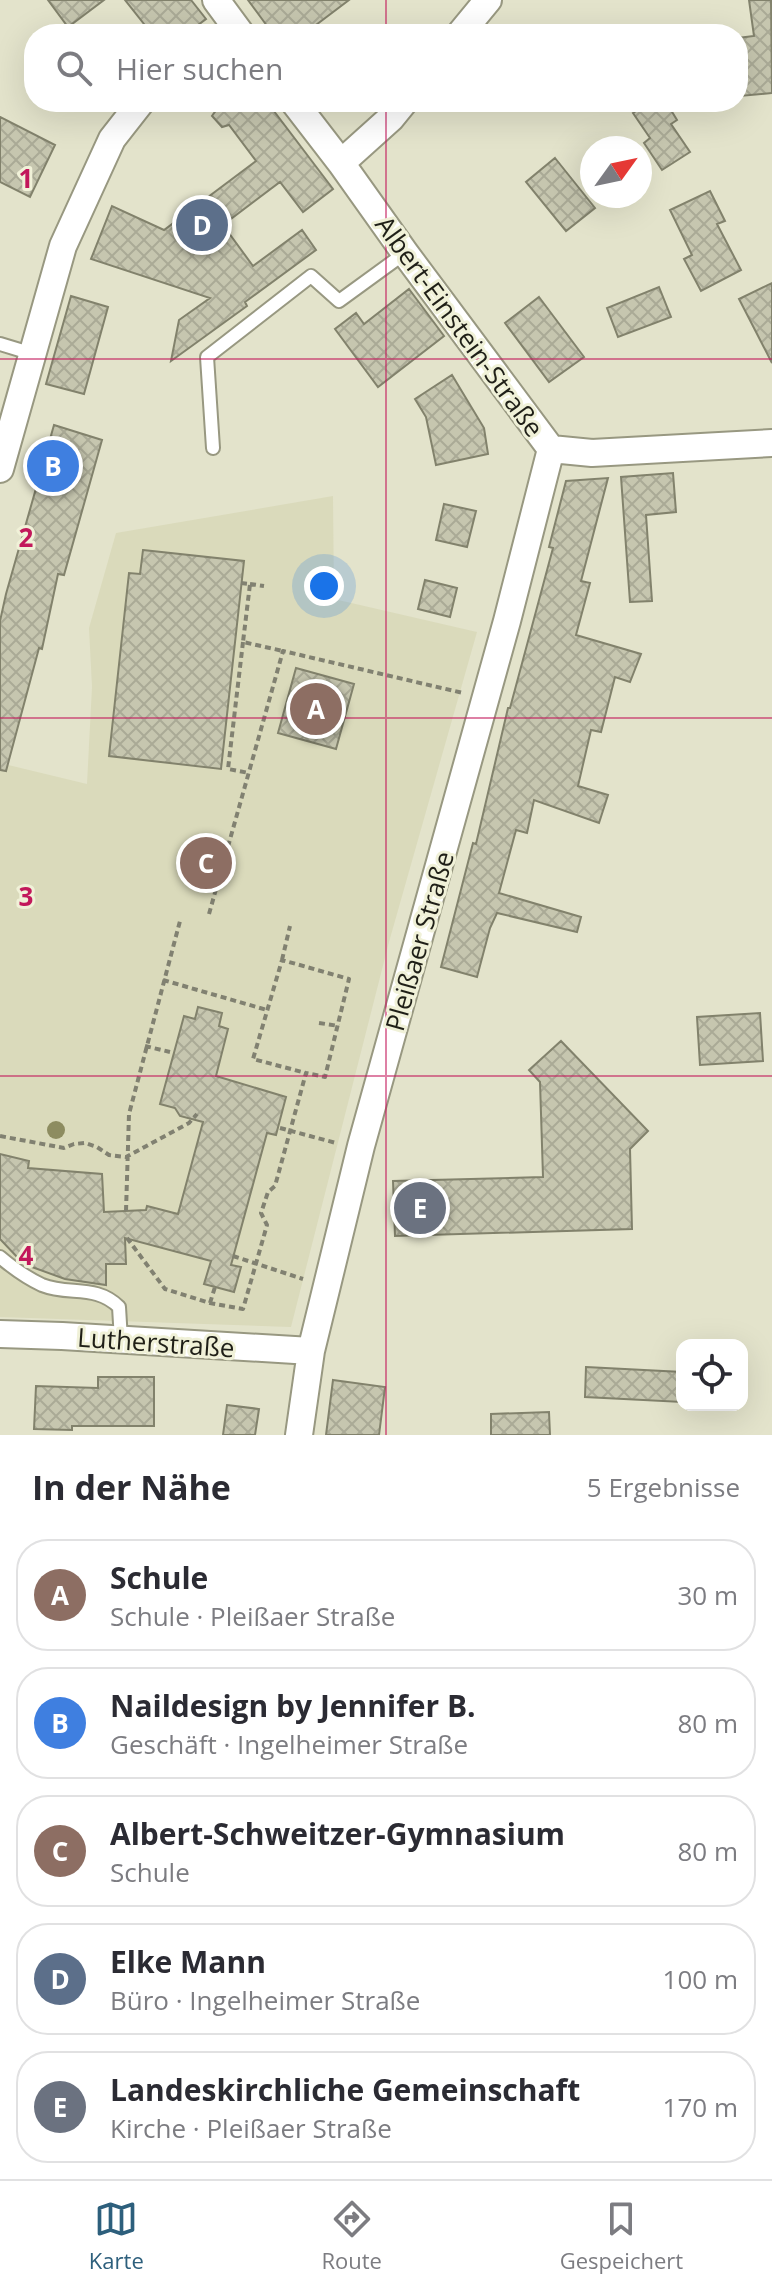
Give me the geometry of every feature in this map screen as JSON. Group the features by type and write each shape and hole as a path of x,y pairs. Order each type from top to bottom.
{"street":[{"path":"216,0 230,24"},
{"path":"468,24 488,0"},
{"path":"0,469 63,246 112,139 133,112"},
{"name":"Albert-Einstein-Straße","path":"302,112 551,449 592,453 772,443"},
{"path":"341,163 396,112"},
{"name":"Pleißaer Straße","path":"299,1435 311,1351 361,1146 486,698 551,449"},
{"name":"Lutherstraße","path":"0,1334 311,1351"}],"lane":[{"path":"213,448 207,357 311,276 339,301 405,253"},
{"path":"0,344 33,354"},
{"path":"0,1257 45,1286 108,1296 119,1307 121,1340"}],"path":[{"path":"241,583 264,586"},
{"path":"249,773 228,769 250,584"},
{"path":"243,642 486,698"},
{"path":"209,914 283,651"},
{"path":"126,1211 129,1114 180,921"},
{"path":"282,960 349,979 325,1077 253,1059 290,926"},
{"path":"163,980 267,1010"},
{"path":"319,1023 339,1026"},
{"path":"145,1046 170,1052"},
{"path":"127,1238 165,1289 243,1309 267,1225 261,1213 268,1192 275,1186 306,1073"},
{"path":"0,1136 64,1148 85,1143 109,1155 126,1157 189,1123 197,1114"},
{"path":"280,1128 361,1146"},
{"path":"233,1256 303,1279"},
{"path":"210,1303 215,1287"}],"shaded area":[{"path":"333,496 334,599 477,632 389,942 291,1327 0,1317 0,763 87,784 92,687 89,628 116,533"}],"building":[{"path":"48,0 104,0 72,24 66,24"},
{"path":"125,0 191,0 206,19 199,24 144,24"},
{"path":"248,0 349,0 317,24 266,24"},
{"path":"749,0 771,0 772,93 748,95 748,37 754,36"},
{"path":"215,112 275,112 333,189 303,212 280,182 223,225 253,266 302,230 316,250 245,302 247,306 171,361 179,320 210,298 91,259 112,206 164,230 256,161 229,125 222,127 212,116"},
{"path":"672,112 677,120 671,124 690,152 662,170 652,155 652,136 649,136 633,113"},
{"path":"0,117 55,145 30,197 0,182"},
{"path":"555,158 580,189 580,208 595,208 566,231 526,182"},
{"path":"710,191 725,221 717,224 741,270 701,291 684,259 692,255 670,210"},
{"path":"772,283 772,363 739,299"},
{"path":"659,287 671,317 618,337 607,308"},
{"path":"409,289 444,336 378,387 335,329 356,313 364,324"},
{"path":"71,296 108,307 84,394 46,384"},
{"path":"539,297 584,357 549,382 505,323"},
{"path":"452,375 484,428 488,454 436,465 426,417 415,399"},
{"path":"54,425 102,440 64,575 58,574 42,649 39,648 6,771 0,770 0,621"},
{"path":"673,473 676,512 646,515 652,601 630,602 621,477"},
{"path":"608,478 581,581 590,583 576,635 641,654 630,682 615,677 601,732 591,730 578,786 608,795 599,823 534,800 527,833 516,830 499,893 581,917 577,932 497,913 477,977 441,967 553,548 549,547 566,481"},
{"path":"444,504 476,511 467,547 436,540"},
{"path":"143,550 244,561 221,769 109,756 129,573 140,574"},
{"path":"425,580 457,588 450,617 418,609"},
{"path":"296,668 354,684 336,749 278,733"},
{"path":"198,1007 222,1013 219,1026 228,1029 216,1076 286,1097 276,1135 267,1133 231,1265 241,1267 234,1292 204,1284 211,1261 125,1238 126,1264 106,1264 106,1285 65,1279 32,1267 18,1258 0,1239 0,1154 29,1161 28,1168 102,1174 104,1212 146,1210 147,1206 178,1214 203,1122 180,1116 175,1108 160,1104 184,1016 195,1019"},
{"path":"760,1013 763,1061 700,1065 697,1017"},
{"path":"561,1041 648,1131 630,1149 632,1229 395,1236 393,1181 543,1177 540,1082 529,1070"},
{"path":"586,1367 676,1372 676,1402 585,1397"},
{"path":"98,1377 154,1377 154,1426 34,1429 36,1386 98,1388"},
{"path":"333,1380 385,1387 379,1435 326,1435"},
{"path":"227,1405 259,1409 255,1435 223,1435"},
{"path":"549,1412 550,1435 491,1435 491,1414"}],"place":[{"name":"Elke Mann","path":"202,225"},
{"name":"Naildesign by Jennifer B.","path":"53,466"},
{"name":"Schule","path":"316,709"},
{"name":"Albert-Schweitzer-Gymnasium","path":"206,863"},
{"name":"Landeskirchliche Gemeinschaft","path":"420,1208"}]}
